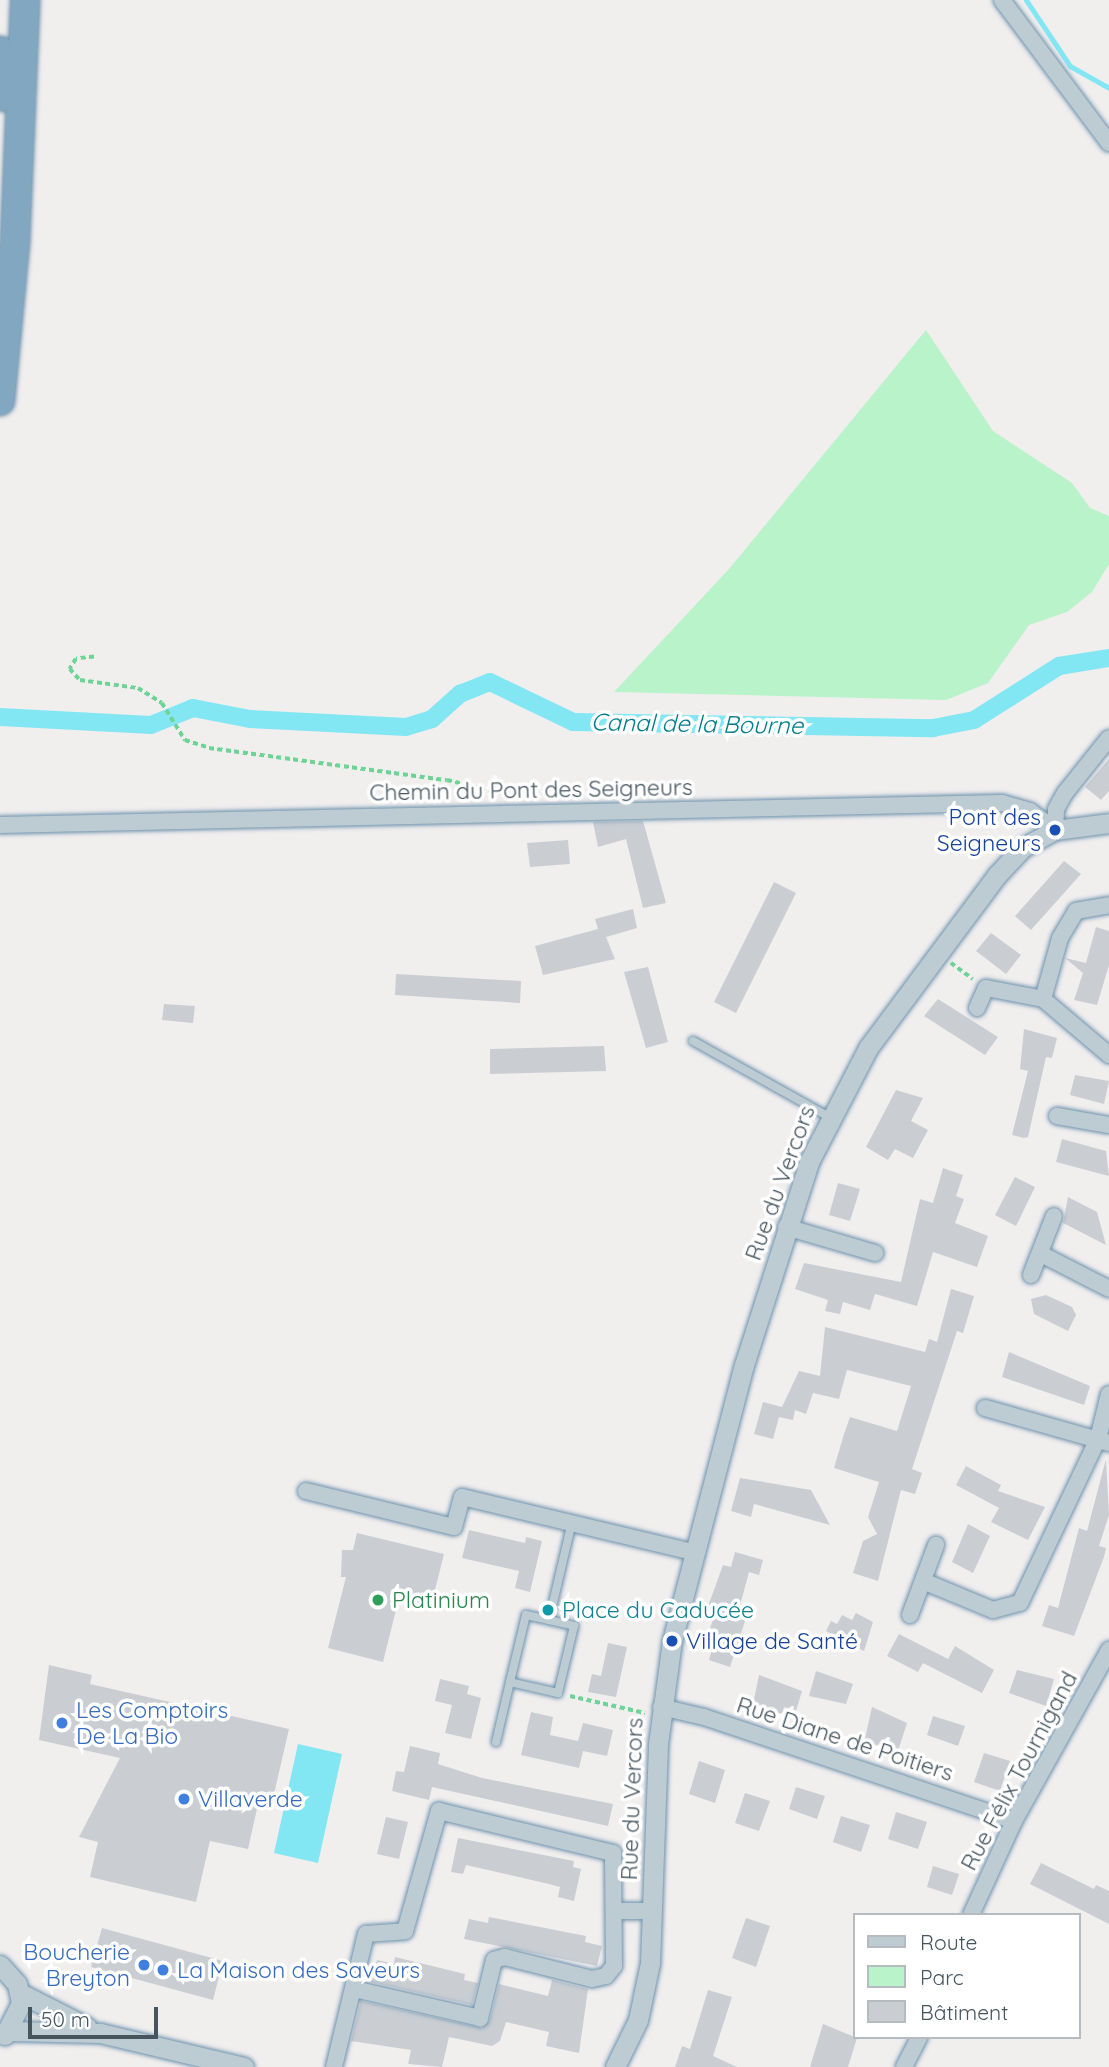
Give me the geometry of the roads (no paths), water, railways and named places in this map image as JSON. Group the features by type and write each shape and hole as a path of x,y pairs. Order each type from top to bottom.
{"highway":[{"path":"0,401 15,243 25,0"},
{"path":"0,51 15,243"}],"street":[{"path":"1002,0 1109,143"},
{"path":"1055,830 1056,809 1065,793 1109,738"},
{"name":"Chemin du Pont des Seigneurs","path":"0,825 1002,803 1030,811 1055,830"},
{"name":"Rue du Vercors","path":"615,2067 646,1994 653,1911 660,1712 693,1552 786,1227 829,1117 868,1048 1010,861 1055,830 1109,823"},
{"path":"1043,999 1060,938 1076,911 1109,905"},
{"path":"977,1008 986,988 1043,999 1109,1055"},
{"path":"1057,1116 1109,1125"},
{"path":"1031,1275 1054,1216"},
{"path":"786,1227 875,1253"},
{"path":"1041,1254 1109,1289"},
{"path":"923,1581 993,1610 1020,1603 1104,1441 1109,1394"},
{"path":"985,1408 1104,1441"},
{"path":"306,1491 454,1527 461,1497 693,1552"},
{"path":"911,1615 936,1545"},
{"name":"Rue Félix Tournigand","path":"972,1913 1014,1821 1109,1650"},
{"name":"Rue Diane de Poitiers","path":"660,1712 718,1721 1014,1821"},
{"path":"334,2067 366,1934 405,1931 439,1811 613,1853 614,1966 606,1976 592,1979 505,1957 494,1960 480,2018 354,1989"},
{"path":"615,1911 653,1911"},
{"path":"0,1965 20,1993 100,2033 244,2067"},
{"path":"5,2035 20,2013 20,1993"},
{"path":"5,2035 100,2033"},
{"path":"904,2067 918,2039"},
{"name":"Rue du Vercors","path":"600,2067 625,2047"}],"lane":[{"path":"694,1041 829,1117"},
{"path":"549,1620 572,1522"},
{"path":"496,1742 510,1682 526,1615 574,1626 558,1693 510,1682"}],"water":[{"path":"298,1744 342,1754 318,1863 274,1853"}],"waterway":[{"path":"1026,0 1070,66 1109,88"},
{"name":"Canal de la Bourne","path":"0,717 151,725 193,708 250,719 406,727 432,719 460,694 490,682 573,722 933,728 974,720 1059,666 1109,658"}],"place":[{"name":"Pont des Seigneurs","path":"1055,830"},
{"name":"Platinium","path":"378,1600"},
{"name":"Place du Caducée","path":"548,1610"},
{"name":"Village de Santé","path":"672,1641"},
{"name":"Les Comptoirs De La Bio","path":"62,1723"},
{"name":"Villaverde","path":"184,1799"},
{"name":"Boucherie Breyton","path":"144,1965"},
{"name":"La Maison des Saveurs","path":"163,1970"}]}
